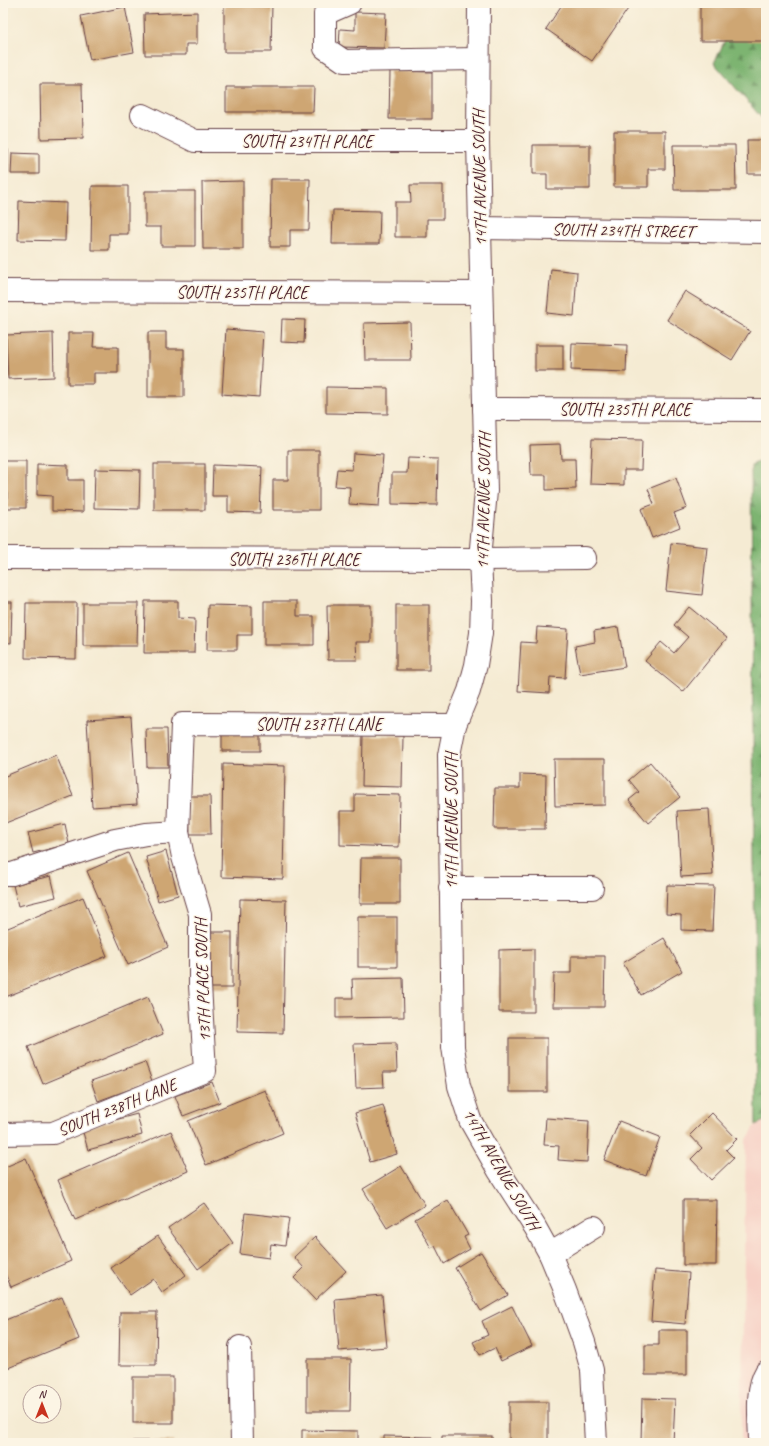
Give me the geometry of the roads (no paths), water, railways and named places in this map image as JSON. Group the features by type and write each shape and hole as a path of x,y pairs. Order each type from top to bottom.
{"street":[{"path":"350,3 325,14 325,48 344,61 478,59"},
{"name":"14TH AVENUE SOUTH","path":"478,3 479,228 486,491 480,559 482,601 480,640 476,666 469,692 455,725 449,755 452,1027 454,1060 462,1098 470,1120 492,1159 536,1227 550,1254 565,1290 584,1342 592,1370 596,1443"},
{"name":"SOUTH 234TH PLACE","path":"142,116 195,141 478,141"},
{"name":"SOUTH 234TH STREET","path":"479,228 766,232"},
{"name":"SOUTH 235TH PLACE","path":"3,291 481,293"},
{"name":"SOUTH 235TH PLACE","path":"484,408 766,410"},
{"name":"SOUTH 236TH PLACE","path":"3,558 585,558"},
{"name":"SOUTH 237TH LANE","path":"182,724 455,725"},
{"name":"13TH PLACE SOUTH","path":"182,724 178,832 183,857 200,914 200,985 205,1071"},
{"path":"3,874 12,874 115,840 146,834 178,832"},
{"path":"450,888 592,888"},
{"name":"SOUTH 238TH LANE","path":"3,1134 53,1133 205,1071"},
{"path":"550,1254 594,1227"},
{"path":"240,1347 242,1443"},
{"path":"760,1443 760,1389 766,1372"}]}
